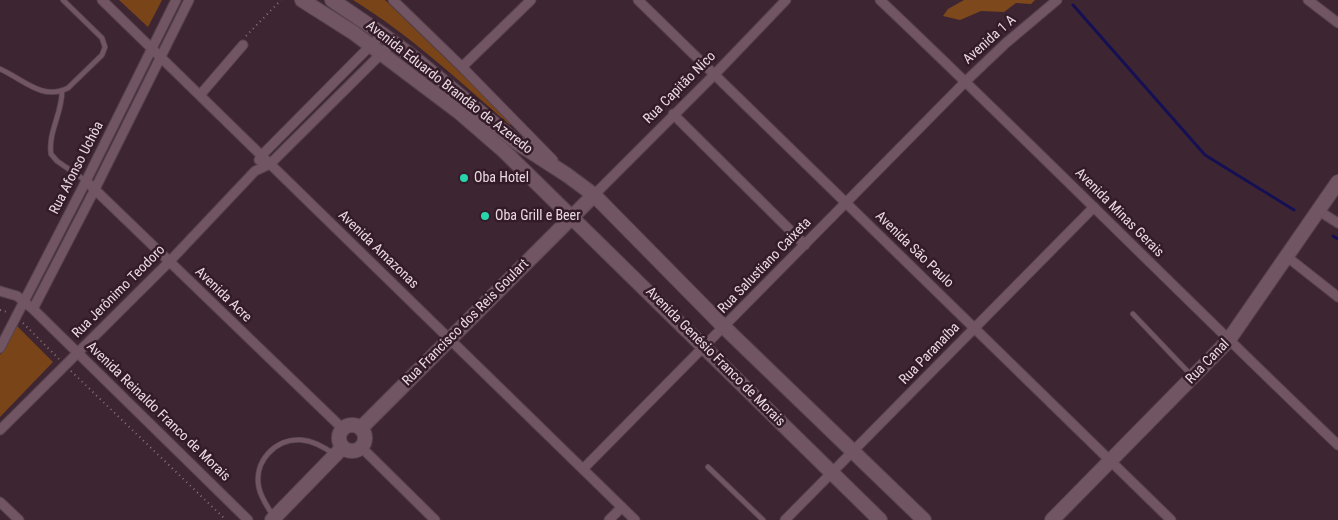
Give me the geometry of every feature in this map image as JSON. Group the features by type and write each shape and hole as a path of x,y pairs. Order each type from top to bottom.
{"main road":[{"name":"Avenida Eduardo Brandão de Azeredo","path":"302,0 336,21 459,112 572,217"},
{"name":"Avenida Eduardo Brandão de Azeredo","path":"332,0 388,38 516,142 567,175"},
{"name":"Avenida Genésio Franco de Morais","path":"567,175 594,195 724,326 924,520"},
{"name":"Rua Canal","path":"1052,520 1228,341 1338,182"},
{"path":"572,217 594,195"},
{"name":"Avenida Genésio Franco de Morais","path":"572,217 880,520"},
{"name":"Rua Francisco dos Reis Goulart","path":"361,428 572,217"},
{"path":"273,519 339,451 354,451 361,447 365,436 361,428 351,424 342,428 338,438 339,451"}],"street":[{"name":"Avenida Amazonas","path":"102,0 635,520"},
{"name":"Rua Afonso Uchôa","path":"0,348 176,0"},
{"name":"Rua Afonso Uchôa","path":"33,309 96,189 189,0"},
{"name":"Avenida Genésio Franco de Morais","path":"393,0 462,67 567,175"},
{"path":"462,67 531,0"},
{"name":"Avenida São Paulo","path":"638,0 1171,520"},
{"name":"Rua Capitão Nico","path":"594,195 786,0"},
{"name":"Avenida Minas Gerais","path":"880,0 966,81 1228,341 1338,445"},
{"name":"Avenida 1 A","path":"966,81 1006,43 1057,0"},
{"path":"1308,0 1338,23"},
{"name":"Rua Jerônimo Teodoro","path":"255,171 270,164 388,38"},
{"name":"Rua Jerônimo Teodoro","path":"0,430 169,262 255,171 261,156 388,38"},
{"path":"200,95 243,45"},
{"name":"Rua Salustiano Caixeta","path":"583,469 966,81"},
{"path":"673,114 805,245"},
{"name":"Avenida Acre","path":"86,181 342,428"},
{"name":"Rua Paranaíba","path":"785,520 1094,207"},
{"path":"1319,211 1338,223"},
{"path":"1286,256 1338,297"},
{"name":"Avenida Reinaldo Franco de Morais","path":"0,290 11,293 33,309 248,520"},
{"path":"361,447 435,520"},
{"path":"0,502 18,520"},
{"path":"609,520 622,508"}],"lane":[{"path":"0,69 34,88 52,93 62,91 74,83 102,55 105,47 102,38 63,0"},
{"path":"62,91 60,111 50,143 50,154 57,162 86,181"},
{"path":"1133,314 1193,377"},
{"path":"273,519 259,489 258,472 264,457 285,442 299,440 339,451"},
{"path":"708,467 763,520"}],"path":[{"path":"243,45 246,34 281,0"},
{"path":"0,310 16,316 226,520"}],"shaded area":[{"path":"119,0 162,0 148,27"},
{"path":"353,0 385,0 512,123 510,125 395,28"},
{"path":"964,0 1035,0 1031,4 1016,3 1004,12 981,11 960,20 943,16 948,9"},
{"path":"15,324 53,362 0,417 0,355"}],"waterway":[{"path":"1073,5 1205,155 1294,210"},
{"path":"1333,236 1338,239"}],"place":[{"name":"Oba Hotel","path":"464,178"},
{"name":"Oba Grill e Beer","path":"485,216"}]}
